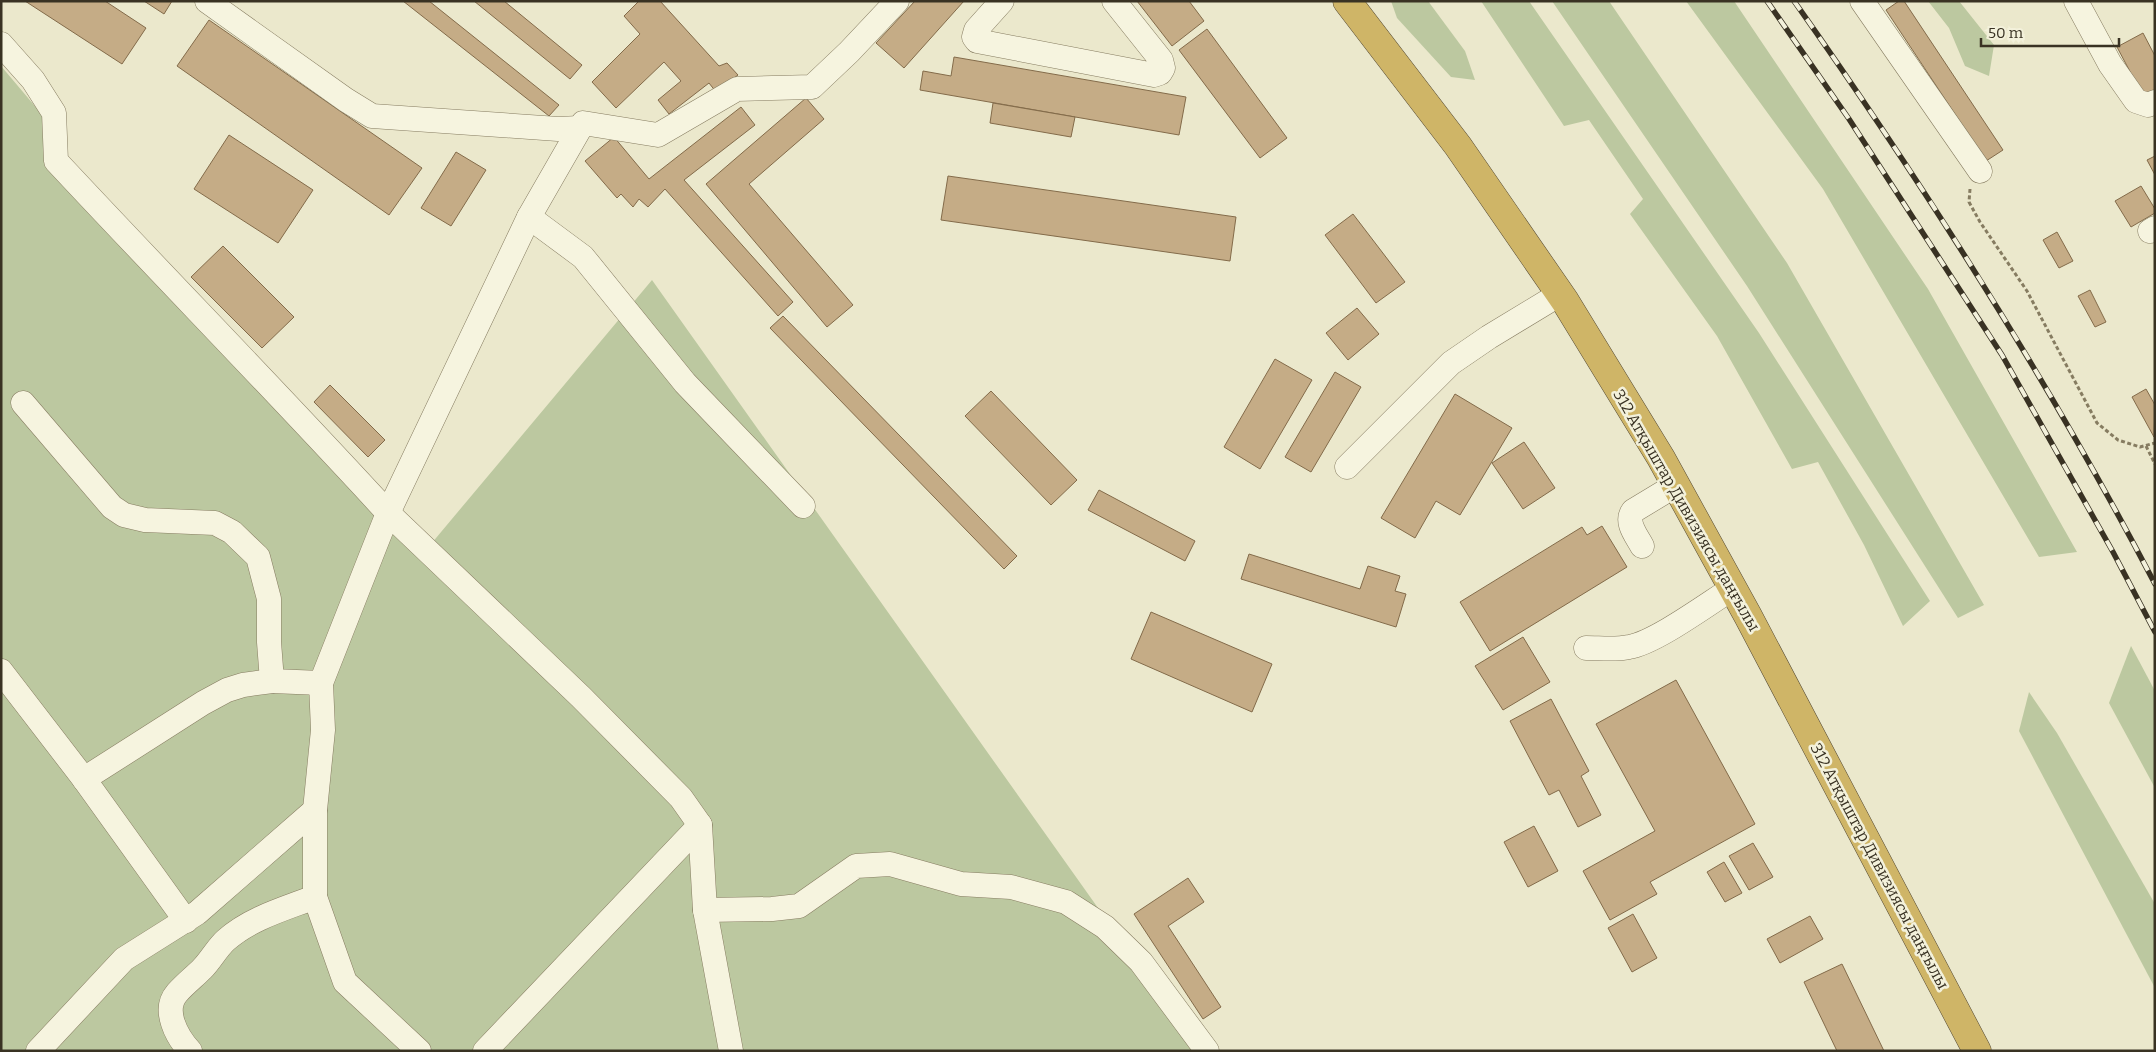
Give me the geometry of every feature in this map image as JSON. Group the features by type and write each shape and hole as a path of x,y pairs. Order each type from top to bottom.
{"highway":[{"name":"312 Атқыштар Дивизиясы даңғылы","path":"1347,1 1458,146 1560,294 1676,485 1733,588 1977,1051"}],"lane":[{"path":"207,1 346,100 372,116 558,129 580,128"},
{"path":"419,1051 345,982 315,897 315,810 323,730 321,683 388,513 529,216 583,122 658,135 737,90 812,87 849,52 897,1"},
{"path":"1002,1 976,30 974,37 978,42 1154,75 1160,74 1163,68 1161,60 1114,1"},
{"path":"1862,1 1980,171"},
{"path":"2076,1 2110,64 2136,101 2148,105 2155,102"},
{"path":"1,44 33,80 54,113 56,161 155,267 310,427 388,513 581,697 681,798 700,825 705,910 731,1051"},
{"path":"529,216 583,257 685,383 803,506"},
{"path":"1347,467 1451,363 1489,337 1560,294"},
{"path":"23,403 112,507 124,515 145,520 215,523 232,532 258,557 270,599 269,642 272,681"},
{"path":"1642,546 1630,524 1630,515 1633,511 1676,485"},
{"path":"1586,648 1629,647 1640,644 1733,588"},
{"path":"1,671 84,779 186,921"},
{"path":"84,779 203,703 227,690 243,685 272,681 321,683"},
{"path":"38,1051 124,958 186,921 315,810"},
{"path":"485,1051 700,825"},
{"path":"705,910 772,910 799,906 856,866 890,864 962,884 1011,887 1066,902 1105,927 1141,962 1207,1051"},
{"path":"190,1051 178,1033 171,1016 171,1005 176,994 204,968 226,940 252,921 315,897"}],"path":[{"path":"1980,171 1970,186 1969,202 1980,222 2027,291 2098,423 2118,440 2140,447 2155,443"},
{"path":"2146,446 2155,464"}],"green space":[{"path":"1391,1 1428,1 1465,51 1475,80 1451,77 1397,18"},
{"path":"1481,1 1529,1 1759,333 1930,601 1903,626 1864,545 1818,462 1792,469 1717,336 1630,214 1643,199 1589,120 1564,126"},
{"path":"1552,1 1609,1 1787,263 1984,605 1958,618 1747,286"},
{"path":"1686,1 1734,1 1928,289 2077,552 2039,557 1823,189"},
{"path":"1928,1 1959,1 1994,45 1989,76 1965,66 1949,28"},
{"path":"1,66 67,144 71,189 431,544 652,280 1130,953 1196,1051 1,1051"},
{"path":"2131,646 2155,691 2155,788 2109,703"},
{"path":"2029,692 2057,733 2155,904 2155,988 2019,731"}],"building":[{"path":"25,1 105,1 146,28 122,64"},
{"path":"144,1 172,1 164,14"},
{"path":"403,1 429,1 559,105 549,116"},
{"path":"474,1 504,1 582,65 570,79"},
{"path":"639,1 660,1 719,66 727,63 738,75 716,92 709,83 669,114 658,100 681,81 664,62 616,108 592,82 640,34 624,16"},
{"path":"915,1 964,1 904,68 876,43"},
{"path":"1137,1 1189,1 1204,21 1172,46"},
{"path":"1899,1 1904,1 2003,150 1986,161 1886,10"},
{"path":"209,20 422,168 389,215 177,66"},
{"path":"1207,29 1287,138 1260,158 1179,50"},
{"path":"2143,33 2155,56 2155,92 2144,98 2117,47"},
{"path":"954,57 1186,97 1179,135 920,90 923,71 951,76"},
{"path":"806,98 824,119 749,184 853,305 827,327 706,184"},
{"path":"993,103 1075,117 1071,137 990,123"},
{"path":"741,107 755,125 684,180 793,302 778,316 665,189 648,207 639,199 633,207 621,194 617,198 585,161 614,137 649,179"},
{"path":"229,135 313,190 278,243 194,189"},
{"path":"456,152 486,170 451,226 421,208"},
{"path":"2155,156 2155,175 2147,160"},
{"path":"948,176 1236,217 1230,261 941,220"},
{"path":"2141,186 2155,209 2155,213 2131,227 2115,201"},
{"path":"1353,214 1405,282 1376,303 1325,235"},
{"path":"2057,232 2073,261 2059,268 2043,240"},
{"path":"223,246 294,317 262,348 191,277"},
{"path":"2090,290 2106,322 2095,327 2078,296"},
{"path":"1357,308 1379,334 1348,360 1326,333"},
{"path":"783,316 1017,556 1004,569 770,328"},
{"path":"1275,359 1312,380 1260,469 1224,447"},
{"path":"1335,372 1361,387 1311,472 1285,457"},
{"path":"330,385 385,440 368,457 314,402"},
{"path":"2146,389 2155,405 2154,437 2132,397"},
{"path":"991,391 1077,480 1051,505 965,416"},
{"path":"1455,394 1512,428 1460,515 1436,501 1415,538 1381,518"},
{"path":"1524,442 1555,488 1523,509 1492,463"},
{"path":"1099,490 1195,541 1185,561 1088,510"},
{"path":"1602,526 1627,567 1490,651 1460,602 1582,527 1587,535"},
{"path":"1249,554 1360,589 1368,566 1400,576 1395,591 1406,594 1396,627 1241,579"},
{"path":"1151,612 1272,664 1252,712 1131,659"},
{"path":"1523,637 1550,682 1503,710 1475,666"},
{"path":"1676,680 1755,824 1650,882 1657,894 1610,920 1583,871 1655,831 1596,724"},
{"path":"1551,699 1589,771 1581,776 1601,815 1578,827 1559,790 1549,795 1510,721"},
{"path":"1534,826 1558,871 1528,887 1504,842"},
{"path":"1753,843 1773,877 1749,890 1729,856"},
{"path":"1724,862 1742,893 1725,902 1707,872"},
{"path":"1188,878 1204,902 1168,926 1221,1007 1203,1019 1134,914"},
{"path":"1633,914 1657,958 1632,972 1608,928"},
{"path":"1810,916 1823,939 1780,963 1767,939"},
{"path":"1842,964 1884,1051 1837,1051 1804,982"}],"railway":[{"path":"1767,1 1849,119 2002,355 2113,552 2155,632"},
{"path":"1794,1 1891,142 1984,286 2072,434 2155,584"}]}
